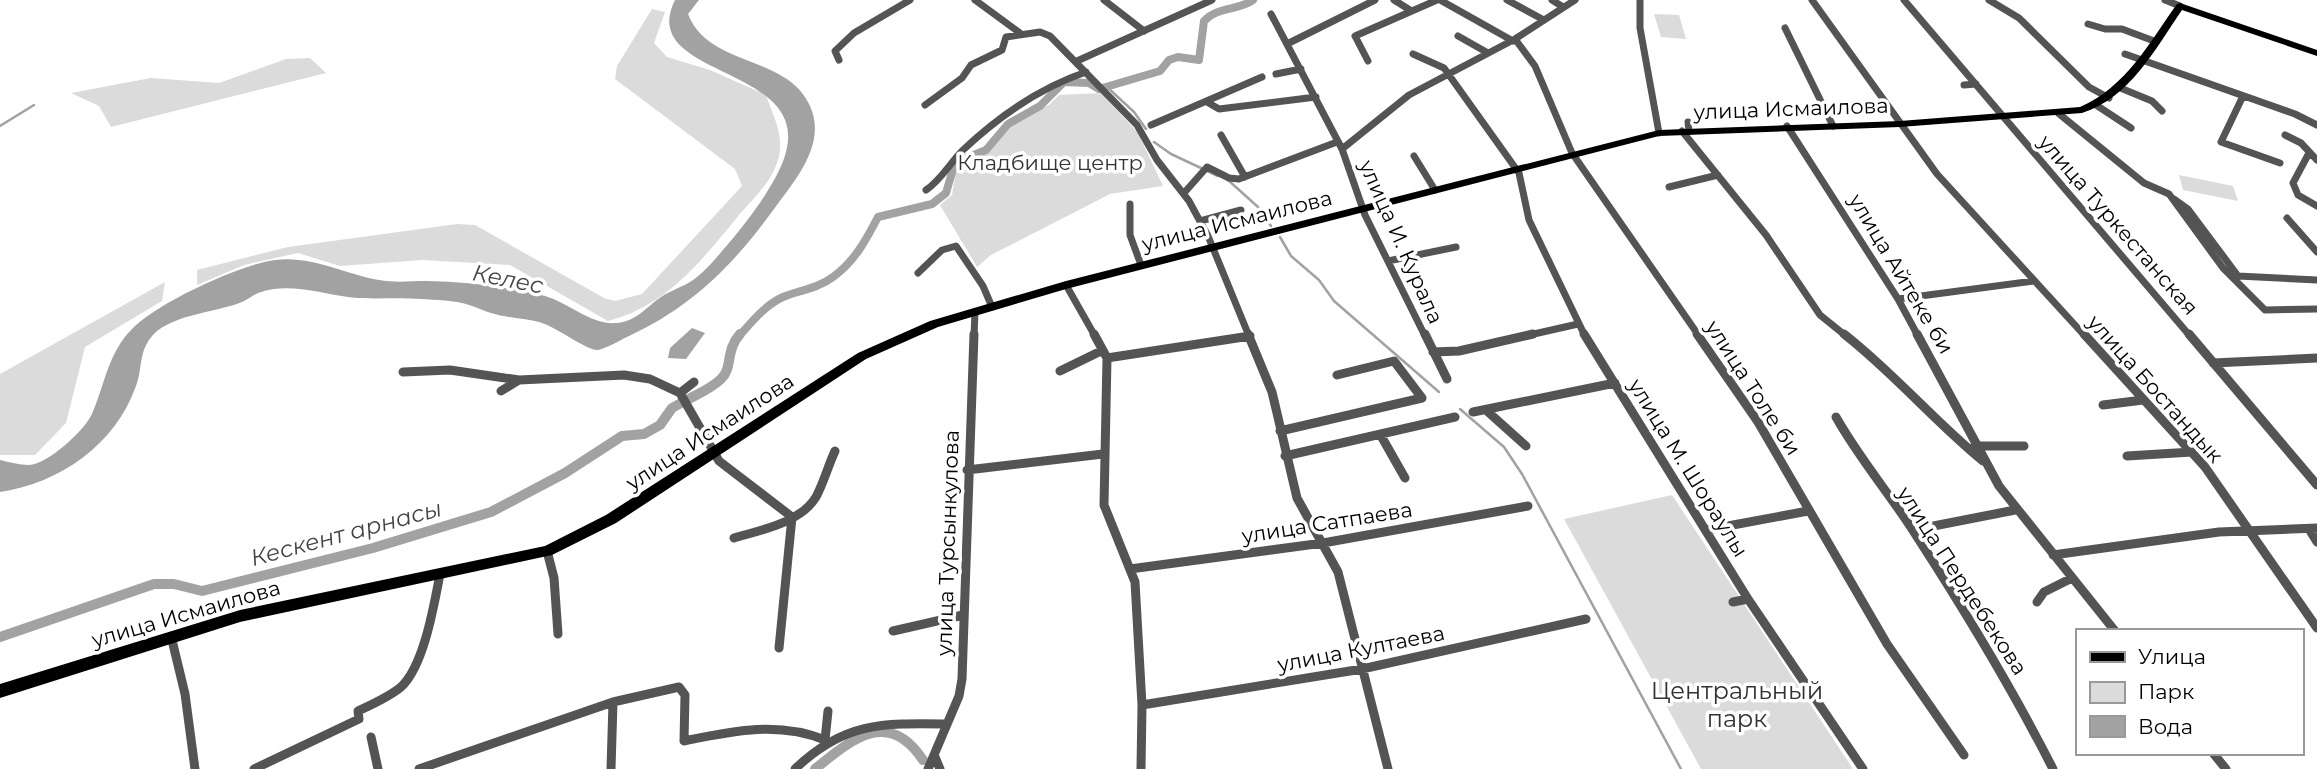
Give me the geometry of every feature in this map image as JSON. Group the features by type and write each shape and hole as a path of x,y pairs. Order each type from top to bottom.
{"main road":[{"name":"улица Исмаилова","path":"0,691 171,636 299,602 547,551 611,519 716,451 843,362 901,337 975,312 1141,265 1572,153 1686,128 1900,124 1931,119 2004,118 2058,113 2096,105 2118,87 2180,6"},
{"path":"2180,6 2317,53"}],"street":[{"path":"839,60 835,51 851,35 910,0"},
{"path":"975,0 990,14 1020,33"},
{"path":"1104,0 1144,31"},
{"path":"1287,44 1375,0"},
{"path":"1394,0 1410,10"},
{"name":"улица Толе би","path":"1363,49 1355,36 1438,0 1514,40 1535,66 1572,153 1758,422 1888,645 1964,755"},
{"path":"1507,0 1544,20"},
{"path":"1552,0 1563,7"},
{"path":"1184,193 1204,171 1229,178 1245,177 1339,146 1409,95 1447,72 1514,40 1575,0"},
{"name":"улица Бостандык","path":"1812,0 1937,174 2192,452 2317,628"},
{"name":"улица Туркестанская","path":"1905,0 2317,485"},
{"path":"1989,0 2020,18 2088,87 2109,97"},
{"path":"2165,0 2180,6"},
{"path":"1077,61 1206,1"},
{"path":"1640,1 1645,11"},
{"path":"1640,1 1640,27 1659,133"},
{"name":"улица И. Курала","path":"1271,14 1316,97 1364,209 1433,352 1459,351 1578,324"},
{"path":"2088,24 2105,29 2122,29 2154,41"},
{"path":"1785,28 1833,126"},
{"path":"925,105 962,78 971,65 1002,50 1006,37 1040,32 1050,36 1077,61 1133,120 1157,160 1184,193 1213,247 1272,392 1285,456 1303,513 1338,572 1388,769"},
{"path":"1458,36 1488,53"},
{"path":"1368,61 1363,49 1371,50"},
{"path":"1421,57 1427,49"},
{"path":"1413,54 1443,66 1447,72"},
{"path":"2125,54 2295,114 2317,125"},
{"path":"1276,74 1301,69"},
{"path":"926,190 937,183 953,160 1009,110 1059,80 1086,72"},
{"name":"улица М. Шораулы","path":"1447,72 1515,169 1531,225 1578,324 1748,599 1863,769"},
{"path":"1207,102 1210,97 1262,77"},
{"path":"1964,85 1976,84"},
{"path":"2118,87 2152,102 2162,111"},
{"path":"2243,96 2221,142 2280,163"},
{"path":"1151,125 1187,107 1207,102 1219,108 1316,97"},
{"path":"2096,105 2131,128"},
{"path":"2058,113 2127,170 2188,209 2238,275 2317,281"},
{"name":"улица Айтеке би","path":"1787,126 1898,299 1985,463 2015,510 2113,629"},
{"path":"1686,128 1718,175 1766,235 1820,315 1878,361 1942,428 1985,463"},
{"path":"1221,135 1245,177"},
{"path":"2286,135 2301,143 2317,159"},
{"path":"2309,153 2293,183 2298,195 2317,206"},
{"path":"1414,156 1435,190"},
{"path":"1669,187 1718,175"},
{"path":"2171,197 2223,268 2265,310 2317,309"},
{"path":"1130,204 1128,225 1132,247 1141,265"},
{"path":"1200,221 1241,209"},
{"path":"2287,218 2317,252"},
{"path":"918,273 942,250 953,246 975,267 992,307"},
{"path":"1388,261 1456,247"},
{"path":"1898,299 2034,281"},
{"path":"1066,285 1104,354 1104,505 1130,569 1137,601 1142,705 1141,769"},
{"name":"улица Турсынкулова","path":"928,769 935,757 962,679 967,470 975,312"},
{"path":"1060,371 1104,354 1250,336"},
{"path":"1433,352 1447,379"},
{"path":"2213,363 2317,358"},
{"path":"1280,431 1422,398 1394,362 1337,376"},
{"path":"403,372 450,370 519,380 631,376 667,384 680,393 716,451 719,461 792,517"},
{"path":"501,391 519,380"},
{"path":"680,393 694,382"},
{"path":"1472,412 1615,383"},
{"path":"2103,405 2143,400"},
{"path":"1487,411 1526,446"},
{"name":"улица Пердебекова","path":"1836,416 1858,457 1913,530 2024,712 2053,769"},
{"path":"1285,456 1455,417"},
{"path":"1380,434 1405,478"},
{"path":"1976,446 2025,446"},
{"path":"734,538 792,517 814,499 835,451"},
{"path":"2127,456 2192,452"},
{"path":"967,470 1103,454"},
{"path":"2306,472 2317,472"},
{"name":"улица Сатпаева","path":"1130,569 1323,543 1528,506"},
{"path":"1913,530 2015,510"},
{"path":"1706,530 1808,511"},
{"path":"779,648 792,517"},
{"path":"2053,555 2113,545 2249,530 2313,528 2317,542"},
{"path":"547,551 554,578 558,634"},
{"path":"254,769 359,719 358,711 397,692 416,670 440,574"},
{"path":"2037,602 2044,593 2072,578"},
{"path":"1733,602 1748,599"},
{"path":"893,631 963,615"},
{"name":"улица Култаева","path":"1142,705 1362,669 1586,618"},
{"path":"171,636 185,694 195,769"},
{"path":"419,769 613,702 679,687 685,695 684,741 767,727 810,733 825,740"},
{"path":"611,769 613,702"},
{"path":"825,740 828,712"},
{"path":"795,769 825,740 873,724 947,724"},
{"path":"371,737 377,769"},
{"path":"935,757 940,769"}],"green space":[{"path":"652,9 665,12 654,43 667,57 710,70 766,95 778,129 780,145 774,170 761,190 697,264 666,293 648,304 608,321 510,265 422,260 340,266 298,253 244,265 197,285 197,270 288,247 457,224 475,225 604,298 615,301 642,294 742,186 735,169 615,79 617,66"},
{"path":"1654,14 1679,15 1686,39 1661,37"},
{"path":"310,58 326,73 111,127 99,106 71,93 151,78 219,83 286,59"},
{"name":"Кладбище центр","path":"1101,93 1138,133 1163,186 1110,194 991,255 977,267 940,205 952,195 956,170 966,159 989,150 1017,118 1049,105 1059,95"},
{"path":"2179,175 2233,186 2238,201 2183,190"},
{"path":"165,282 162,301 85,347 66,423 35,455 0,455 0,374"},
{"name":"Центральный парк","path":"1672,495 1853,769 1701,769 1564,519"}],"water":[{"name":"Келес","path":"675,0 699,0 688,14 698,31 713,44 767,68 799,89 810,106 815,134 800,173 744,248 711,282 674,311 611,345 594,350 539,322 497,315 457,302 412,298 357,298 292,288 269,290 231,306 179,319 157,331 146,345 138,380 127,407 100,443 83,458 44,480 0,492 0,460 26,465 37,463 65,446 88,421 117,348 143,319 178,297 260,263 302,260 385,281 457,282 516,290 554,299 607,323 629,320 665,295 693,280 731,241 776,177 786,152 786,123 773,102 751,86 699,59 679,44 670,25"},
{"path":"692,328 705,333 686,359 668,358 670,348"}],"waterway":[{"name":"Кескент арнасы","path":"739,336 776,300 821,284 841,271 859,250 878,217 932,204 946,193 953,169 964,159 986,150 1008,124 1040,106 1064,82 1089,83 1099,89 1160,71 1169,60 1178,57 1199,60 1204,21 1215,13 1253,0"},
{"path":"1107,87 1134,112 1146,129"},
{"path":"0,126 34,105"},
{"path":"1154,142 1171,154 1218,176"},
{"path":"1228,180 1258,207 1271,226"},
{"path":"1280,237 1291,256 1319,280 1334,301 1439,392"},
{"name":"Кескент арнасы","path":"687,400 725,375 732,347 740,334"},
{"name":"Кескент арнасы","path":"0,637 154,584 174,584 202,591 373,548 491,512 565,473 622,436 644,434 660,425 672,408 681,403"},
{"path":"1460,409 1504,447 1522,474 1681,769"},
{"path":"815,769 856,739 883,732 896,735 910,744 923,760"}]}
